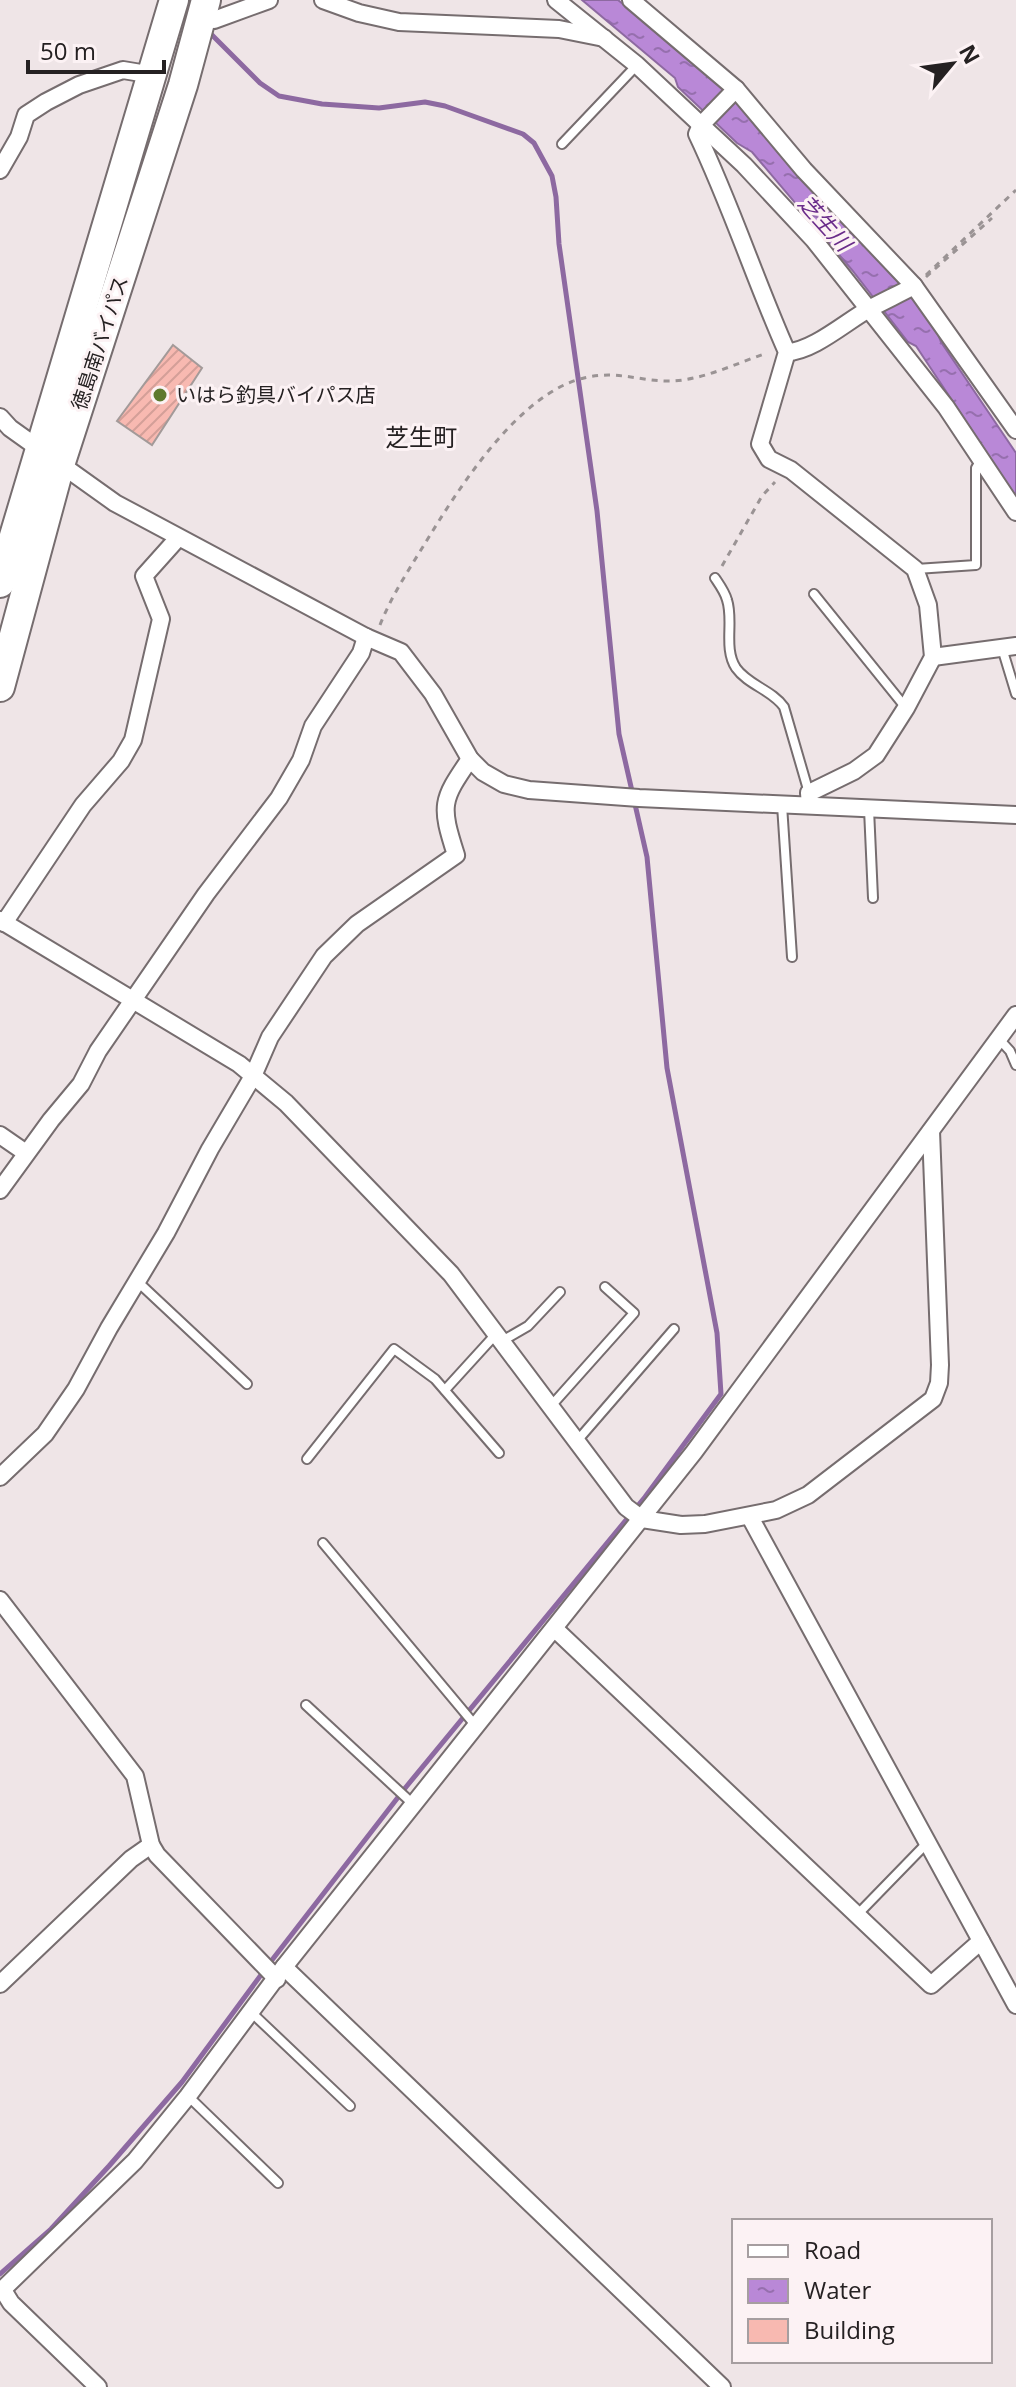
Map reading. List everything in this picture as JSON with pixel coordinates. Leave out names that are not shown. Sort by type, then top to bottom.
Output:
[{"type":"highway","name":"徳島南バイパス","points":[[0,687],[50,458],[174,0]]},
{"type":"highway","name":"徳島南バイパス","points":[[0,583],[50,458],[183,85],[204,8]]},
{"type":"street","points":[[204,8],[214,20],[269,0]]},
{"type":"street","points":[[323,0],[359,13],[399,22],[559,29],[604,38]]},
{"type":"street","points":[[556,0],[704,122],[814,240],[946,407],[1016,512]]},
{"type":"street","points":[[631,0],[758,112],[804,170],[911,288],[1016,430]]},
{"type":"street","points":[[0,170],[19,137],[26,115],[46,102],[79,85],[123,70],[153,75]]},
{"type":"street","points":[[0,417],[50,458],[115,503],[370,639],[401,652],[447,716],[470,759],[483,772],[504,784],[529,790],[782,805],[810,799],[876,755],[906,708],[933,657],[928,605],[915,569],[791,470],[769,459],[760,444],[787,352],[759,290],[749,252],[697,134],[704,122],[733,92]]},
{"type":"street","points":[[787,352],[822,339],[870,308],[911,288]]},
{"type":"street","points":[[178,538],[144,576],[161,619],[133,740],[121,761],[83,805],[2,921],[239,1064],[286,1103],[451,1274],[635,1514],[681,1525],[750,1517],[776,1510],[808,1495],[933,1399],[939,1383],[940,1365],[931,1131]]},
{"type":"street","points":[[0,1190],[81,1084],[98,1051],[132,1001],[235,853],[279,798],[301,760],[313,726],[370,639]]},
{"type":"street","points":[[933,657],[1009,647]]},
{"type":"street","points":[[0,1477],[45,1434],[61,1412],[253,1076],[270,1037],[324,956],[357,924],[456,855],[444,807],[448,791],[470,759]]},
{"type":"street","points":[[810,799],[869,809],[1016,815]]},
{"type":"street","points":[[98,2387],[1,2291],[135,2161],[188,2096],[252,2013],[273,1970],[472,1722],[555,1629],[635,1514],[704,1439],[1016,1015]]},
{"type":"street","points":[[0,1135],[26,1153]]},
{"type":"street","points":[[750,1517],[1016,2005]]},
{"type":"street","points":[[0,1600],[135,1776],[151,1845],[157,1855],[273,1970],[722,2387]]},
{"type":"street","points":[[555,1629],[931,1985],[981,1941]]},
{"type":"street","points":[[0,1984],[131,1859],[151,1845]]},
{"type":"lane","points":[[562,144],[637,65]]},
{"type":"lane","points":[[915,569],[976,565],[976,468],[981,460]]},
{"type":"lane","points":[[715,578],[728,601],[729,644],[736,668],[776,696],[784,707],[810,799]]},
{"type":"lane","points":[[814,594],[906,708]]},
{"type":"lane","points":[[1009,647],[1016,694]]},
{"type":"lane","points":[[782,805],[792,957]]},
{"type":"lane","points":[[869,809],[873,898]]},
{"type":"lane","points":[[999,1038],[1016,1065]]},
{"type":"lane","points":[[138,1282],[247,1384]]},
{"type":"lane","points":[[551,1406],[634,1313],[605,1287]]},
{"type":"lane","points":[[445,1390],[500,1337],[528,1326],[560,1292]]},
{"type":"lane","points":[[577,1441],[674,1329]]},
{"type":"lane","points":[[307,1459],[394,1349],[435,1379],[499,1453]]},
{"type":"lane","points":[[323,1543],[472,1722]]},
{"type":"lane","points":[[306,1705],[409,1801]]},
{"type":"lane","points":[[856,1915],[927,1843]]},
{"type":"lane","points":[[252,2013],[350,2106]]},
{"type":"lane","points":[[188,2096],[278,2183]]},
{"type":"path","points":[[911,288],[1016,190]]},
{"type":"path","points":[[911,288],[992,218]]},
{"type":"path","points":[[370,639],[462,482],[530,409],[556,389],[584,378],[626,374],[670,381],[701,376],[778,350],[787,352]]},
{"type":"path","points":[[715,578],[762,496],[791,470]]},
{"type":"water","name":"芝生川","points":[[582,0],[618,0],[700,67],[747,112],[931,316],[941,342],[1016,453],[1016,497],[916,346],[908,342],[852,270],[752,152],[737,143],[678,87],[675,78]]},
{"type":"building","name":"いはら釣具バイパス店","points":[[173,345],[202,368],[152,445],[117,421]]},
{"type":"waterway","points":[[0,2274],[51,2229],[182,2082],[406,1787],[645,1497],[721,1394],[717,1333],[667,1068],[647,857],[619,734],[597,511],[552,176],[534,143],[523,134],[445,106],[425,102],[379,108],[322,104],[279,96],[260,83],[211,34]]},
{"type":"place","name":"いはら釣具バイパス店","points":[[160,395]]},
{"type":"district","name":"芝生町","points":[[421,438]]}]
